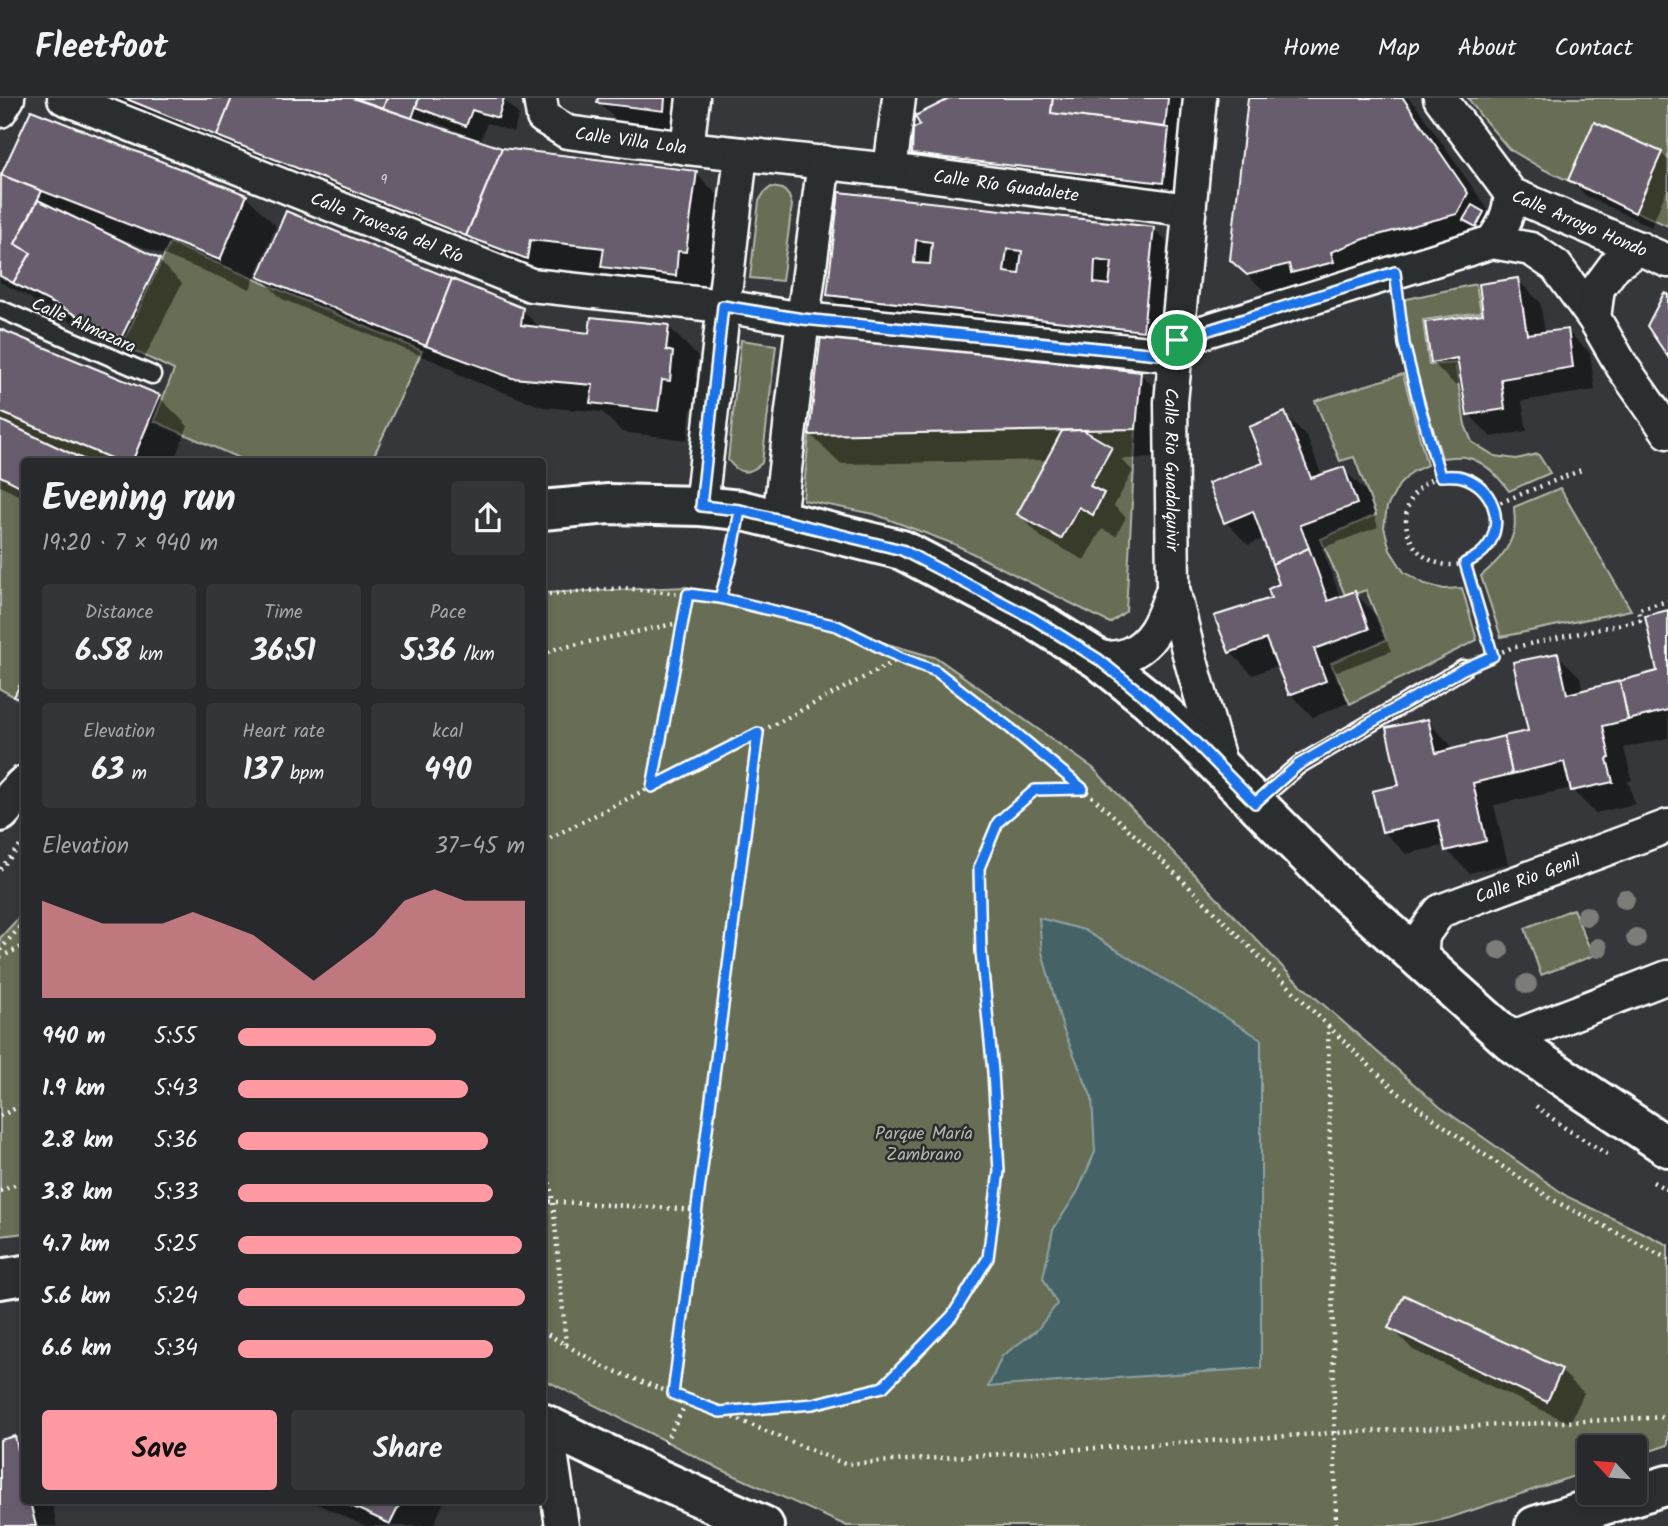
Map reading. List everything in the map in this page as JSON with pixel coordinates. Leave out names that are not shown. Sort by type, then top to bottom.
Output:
[{"type":"street","points":[[0,111],[8,98]]},
{"type":"street","name":"Calle Travesía del Río","points":[[64,98],[531,285],[723,306],[803,319],[1159,354],[1177,340],[1492,242]]},
{"type":"street","name":"Calle Villa Lola","points":[[540,98],[543,117],[567,132],[824,162]]},
{"type":"street","points":[[687,148],[693,98]]},
{"type":"street","points":[[890,170],[899,98]]},
{"type":"street","name":"Calle Rio Guadalquivir","points":[[1173,589],[1171,402],[1200,98]]},
{"type":"street","name":"Calle Arroyo Hondo","points":[[1440,98],[1511,194],[1640,248]]},
{"type":"street","points":[[701,506],[741,154]]},
{"type":"street","points":[[779,519],[824,162]]},
{"type":"street","name":"Calle Río Guadalete","points":[[824,162],[1189,210]]},
{"type":"street","points":[[1511,194],[1504,225],[1492,242],[1531,249],[1556,266],[1594,318],[1622,366],[1668,432]]},
{"type":"street","points":[[1640,248],[1668,261]]},
{"type":"street","name":"Calle Arroyo Hondo","points":[[1594,318],[1598,288],[1615,265],[1640,248]]},
{"type":"street","points":[[546,510],[609,504],[701,506],[740,510],[902,550],[1034,619],[1098,659],[1148,699],[1333,881],[1508,1039],[1668,1147]]},
{"type":"street","points":[[1098,659],[1124,656],[1143,646],[1161,624],[1173,589]]},
{"type":"street","points":[[1173,589],[1222,770]]},
{"type":"street","points":[[0,812],[21,789]]},
{"type":"street","name":"Calle Rio Genil","points":[[1421,962],[1423,935],[1440,911],[1668,826]]},
{"type":"street","points":[[1508,1039],[1668,977]]},
{"type":"street","points":[[0,1279],[21,1276]]},
{"type":"street","points":[[546,1424],[764,1526]]},
{"type":"street","points":[[546,1430],[562,1526]]},
{"type":"street","points":[[1535,1526],[1668,1485]]},
{"type":"lane","name":"Calle Almazara","points":[[0,309],[152,375]]},
{"type":"lane","points":[[1255,803],[1298,765],[1463,669]]},
{"type":"path","points":[[1395,272],[1404,344],[1440,476]]},
{"type":"path","points":[[1494,505],[1584,469]]},
{"type":"path","points":[[1440,476],[1460,476],[1474,482],[1486,491],[1494,505],[1494,533],[1488,546],[1465,563],[1437,563],[1424,557],[1408,534],[1410,504],[1418,490],[1440,476]]},
{"type":"path","points":[[720,598],[731,561],[740,510]]},
{"type":"path","points":[[1465,563],[1493,656]]},
{"type":"path","points":[[546,595],[623,587],[720,598],[837,626],[901,658],[936,671],[1123,822],[1397,1092],[1553,1200],[1668,1259]]},
{"type":"path","points":[[652,787],[688,594]]},
{"type":"path","points":[[1463,669],[1511,648],[1640,620],[1639,609],[1668,601]]},
{"type":"path","points":[[546,653],[683,622]]},
{"type":"path","points":[[546,840],[901,658]]},
{"type":"path","points":[[673,1394],[758,733]]},
{"type":"path","points":[[720,1412],[813,1404],[883,1387],[952,1316],[988,1258],[999,1171],[981,951],[979,868],[998,822],[1035,790],[1083,789]]},
{"type":"path","points":[[0,869],[21,845]]},
{"type":"path","points":[[0,950],[21,926]]},
{"type":"path","points":[[0,957],[21,947]]},
{"type":"path","points":[[1328,1026],[1336,1526]]},
{"type":"path","points":[[0,1116],[21,1106]]},
{"type":"path","points":[[546,1162],[554,1202],[566,1345]]},
{"type":"path","points":[[0,1191],[21,1182]]},
{"type":"path","points":[[546,1201],[697,1210]]},
{"type":"path","points":[[546,1333],[604,1367],[845,1464],[1334,1433],[1668,1417]]},
{"type":"path","points":[[648,1474],[688,1400]]},
{"type":"green space","points":[[1468,98],[1668,98],[1668,226],[1543,169],[1509,149]]},
{"type":"green space","points":[[771,187],[783,189],[792,205],[782,281],[750,278],[759,201]]},
{"type":"green space","points":[[170,243],[422,351],[373,458],[239,458],[154,421],[174,370],[122,345]]},
{"type":"green space","points":[[1476,284],[1481,312],[1423,320],[1429,365],[1455,363],[1465,425],[1472,442],[1495,456],[1516,459],[1538,454],[1550,473],[1509,491],[1496,475],[1479,462],[1462,457],[1442,458],[1407,343],[1402,300]]},
{"type":"green space","points":[[741,340],[776,345],[762,463],[753,470],[744,472],[728,460]]},
{"type":"green space","points":[[1403,374],[1427,465],[1412,472],[1399,485],[1387,507],[1384,527],[1390,550],[1404,572],[1425,584],[1444,589],[1462,588],[1477,640],[1350,704],[1331,663],[1386,640],[1366,590],[1346,597],[1321,539],[1376,515],[1354,457],[1340,461],[1315,401]]},
{"type":"green space","points":[[0,412],[113,458],[21,458],[21,700],[0,689]]},
{"type":"green space","points":[[1136,429],[1126,611],[1110,623],[954,544],[874,514],[803,500],[809,435],[1062,431],[1017,514],[1061,539],[1079,507],[1093,514],[1104,494],[1090,486],[1112,447],[1083,430]]},
{"type":"green space","points":[[1560,488],[1631,610],[1501,637],[1481,576],[1497,561],[1509,544],[1515,527],[1514,507]]},
{"type":"green space","name":"Parque María Zambrano","points":[[687,587],[937,658],[1093,768],[1292,977],[1440,1107],[1568,1197],[1668,1245],[1668,1445],[1647,1452],[1647,1435],[1577,1435],[1577,1475],[1449,1518],[1415,1526],[847,1526],[720,1469],[546,1381],[546,593]]},
{"type":"green space","points":[[1573,909],[1593,956],[1541,975],[1525,928]]},
{"type":"green space","points":[[21,915],[21,1233],[0,1236],[0,938]]},
{"type":"water","points":[[1039,918],[1084,930],[1261,1039],[1261,1368],[988,1387],[1002,1356],[1037,1330],[1057,1304],[1043,1278],[1053,1230],[1078,1191],[1095,1152],[1092,1098],[1063,1029],[1042,952]]},
{"type":"building","points":[[124,98],[232,98],[217,136]]},
{"type":"building","points":[[232,98],[352,98],[502,148],[466,236],[217,136]]},
{"type":"building","points":[[354,98],[387,98],[383,108]]},
{"type":"building","points":[[387,98],[419,98],[412,118],[383,108]]},
{"type":"building","points":[[419,98],[504,98],[498,118],[472,110],[466,126],[416,107]]},
{"type":"building","points":[[598,98],[665,98],[664,111],[597,103]]},
{"type":"building","points":[[951,98],[1053,98],[1051,113],[1169,128],[1163,183],[912,154],[913,129],[920,125],[915,116]]},
{"type":"building","points":[[1053,98],[1168,98],[1165,127],[1051,113]]},
{"type":"building","points":[[1248,98],[1403,98],[1468,193],[1457,214],[1367,238],[1331,252],[1334,262],[1291,273],[1289,264],[1247,275],[1230,260]]},
{"type":"building","points":[[31,110],[247,195],[220,260],[1,175]]},
{"type":"building","points":[[1594,122],[1662,152],[1635,213],[1568,180]]},
{"type":"building","points":[[502,148],[697,171],[686,252],[678,251],[676,276],[601,267],[604,248],[530,240],[527,259],[466,236]]},
{"type":"building","points":[[1,175],[42,191],[15,244],[31,253],[13,283],[0,276]]},
{"type":"building","points":[[839,192],[1154,227],[1143,331],[827,295]],"holes":[[[916,240],[932,242],[930,264],[914,263]],[[1007,249],[1022,251],[1019,274],[1004,272]],[[1095,260],[1112,262],[1109,285],[1094,283]]]},
{"type":"building","points":[[38,200],[160,259],[121,338],[13,283],[31,253],[15,244]]},
{"type":"building","points":[[1472,205],[1484,212],[1476,227],[1463,220]]},
{"type":"building","points":[[286,211],[452,279],[426,346],[258,277]]},
{"type":"building","points":[[1518,278],[1527,334],[1568,329],[1573,367],[1501,379],[1505,409],[1467,415],[1457,358],[1431,363],[1425,322],[1483,314],[1479,284]]},
{"type":"building","points":[[452,279],[523,308],[521,325],[589,333],[591,317],[669,325],[666,350],[673,352],[670,381],[662,380],[658,411],[590,403],[593,385],[512,378],[426,346]]},
{"type":"building","points":[[1664,293],[1668,294],[1668,357],[1647,326]]},
{"type":"building","points":[[0,329],[160,395],[134,458],[110,458],[0,412]]},
{"type":"building","points":[[821,335],[1141,372],[1136,429],[809,435]]},
{"type":"building","points":[[1285,412],[1311,478],[1344,467],[1357,504],[1300,525],[1309,548],[1272,564],[1253,511],[1224,523],[1208,483],[1263,463],[1249,427]]},
{"type":"building","points":[[0,420],[81,458],[21,458],[21,486],[0,476]]},
{"type":"building","points":[[1083,430],[1112,447],[1090,486],[1104,493],[1093,515],[1079,507],[1061,539],[1017,514],[1062,431]]},
{"type":"building","points":[[1309,548],[1328,601],[1355,591],[1369,629],[1314,649],[1326,681],[1289,695],[1266,639],[1229,653],[1214,616],[1271,598],[1268,589],[1279,584],[1272,564]]},
{"type":"building","points":[[1668,610],[1668,710],[1628,720],[1620,681],[1657,671],[1645,616]]},
{"type":"building","points":[[1558,653],[1567,694],[1620,681],[1628,720],[1603,726],[1613,782],[1571,791],[1564,762],[1512,774],[1504,736],[1528,731],[1513,662]]},
{"type":"building","points":[[21,682],[21,700],[14,697]]},
{"type":"building","points":[[1428,719],[1436,753],[1504,736],[1512,774],[1473,783],[1486,841],[1445,851],[1438,820],[1382,832],[1372,791],[1399,785],[1386,728]]},
{"type":"building","points":[[1404,1295],[1562,1369],[1547,1402],[1388,1328]]},
{"type":"building","points":[[15,1436],[21,1464],[21,1504],[30,1504],[36,1526],[0,1526],[0,1440]]},
{"type":"building","points":[[347,1504],[400,1504],[390,1524]]},
{"type":"route","points":[[1177,340],[1159,354],[803,319],[723,306],[701,506],[740,510],[731,561],[720,598],[837,626],[901,658],[936,671],[1083,789],[1035,790],[998,822],[979,868],[981,951],[999,1171],[988,1258],[952,1316],[883,1387],[813,1404],[720,1412],[673,1394],[758,733],[652,787],[688,594],[720,598],[727,577],[731,561],[734,541],[740,510],[902,550],[1034,619],[1098,659],[1148,699],[1255,803],[1298,765],[1463,669],[1493,656],[1465,563],[1488,546],[1494,533],[1494,505],[1486,491],[1474,482],[1460,476],[1440,476],[1404,344],[1395,272],[1177,340]]}]
